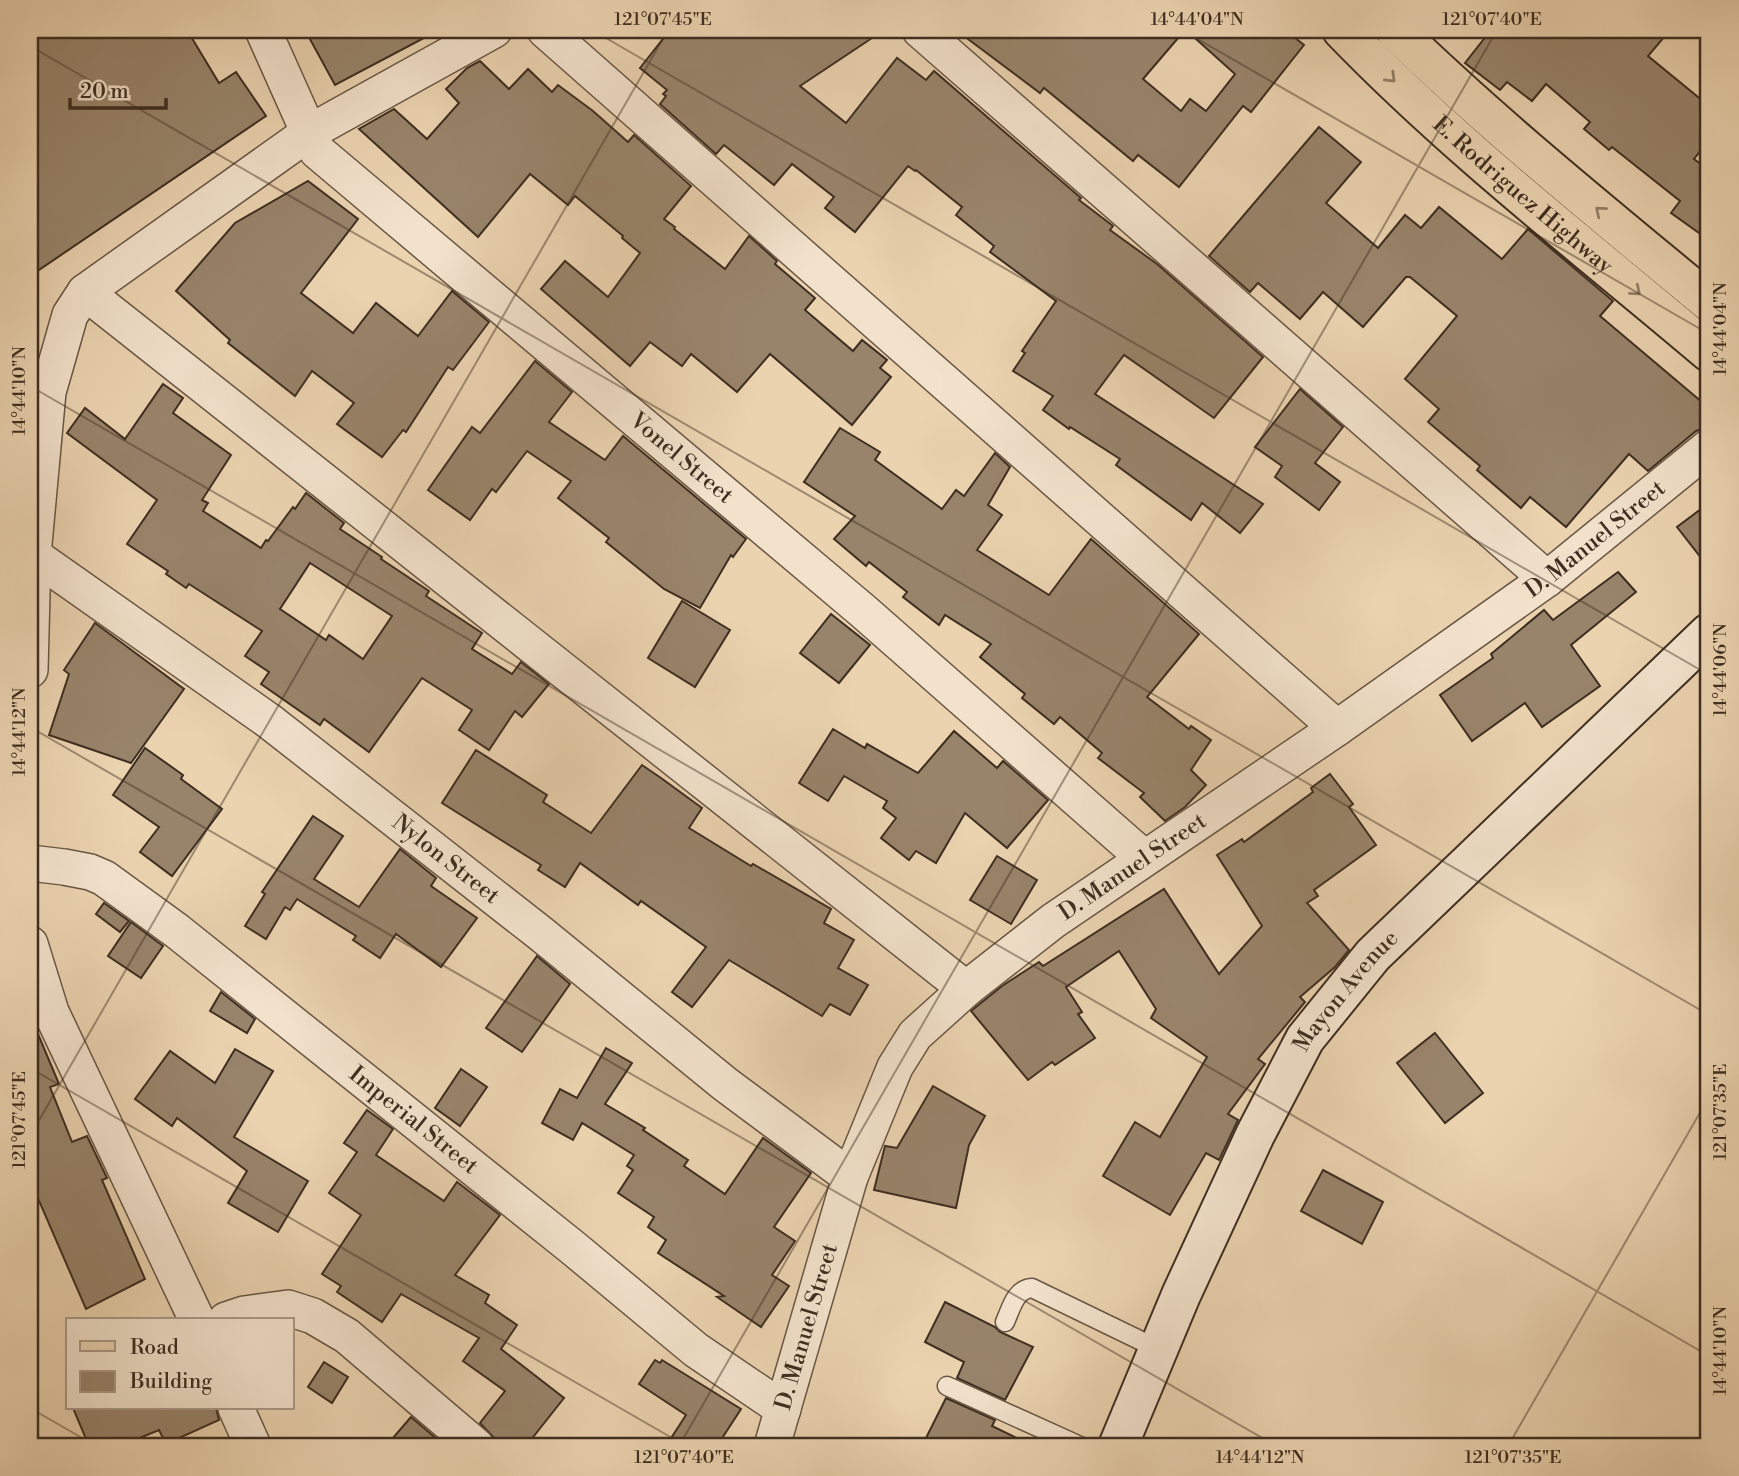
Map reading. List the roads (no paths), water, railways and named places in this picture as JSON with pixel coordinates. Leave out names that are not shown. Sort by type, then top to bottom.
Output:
[{"type":"main road","name":"E. Rodriguez Highway","points":[[1342,30],[1419,105],[1499,177],[1709,352]]},
{"type":"main road","name":"E. Rodriguez Highway","points":[[1395,30],[1517,142],[1709,302]]},
{"type":"main road","name":"Mayon Avenue","points":[[1118,1446],[1158,1349],[1255,1135],[1305,1039],[1373,955],[1709,633]]},
{"type":"street","name":"Vonel Street","points":[[263,30],[317,151],[863,611],[1143,857]]},
{"type":"street","points":[[30,670],[33,555],[48,392],[70,315],[85,292],[310,132],[494,30]]},
{"type":"street","points":[[545,30],[1337,728]]},
{"type":"street","points":[[920,30],[1547,579]]},
{"type":"street","points":[[85,292],[966,989]]},
{"type":"street","name":"D. Manuel Street","points":[[772,1446],[850,1177],[895,1068],[915,1035],[966,989],[1053,921],[1143,857],[1337,728],[1547,579],[1709,447]]},
{"type":"street","name":"Nylon Street","points":[[33,555],[269,721],[540,933],[725,1084],[850,1177]]},
{"type":"street","name":"Imperial Street","points":[[30,863],[90,872],[104,878],[177,931],[572,1247],[696,1350],[782,1409]]},
{"type":"street","points":[[30,944],[41,1017],[197,1318]]},
{"type":"street","points":[[232,1318],[288,1308],[313,1316],[347,1336],[476,1446]]},
{"type":"street","points":[[237,1410],[253,1446]]},
{"type":"lane","points":[[1005,1322],[1018,1294],[1032,1288],[1158,1349]]},
{"type":"lane","points":[[947,1386],[1080,1446]]}]
